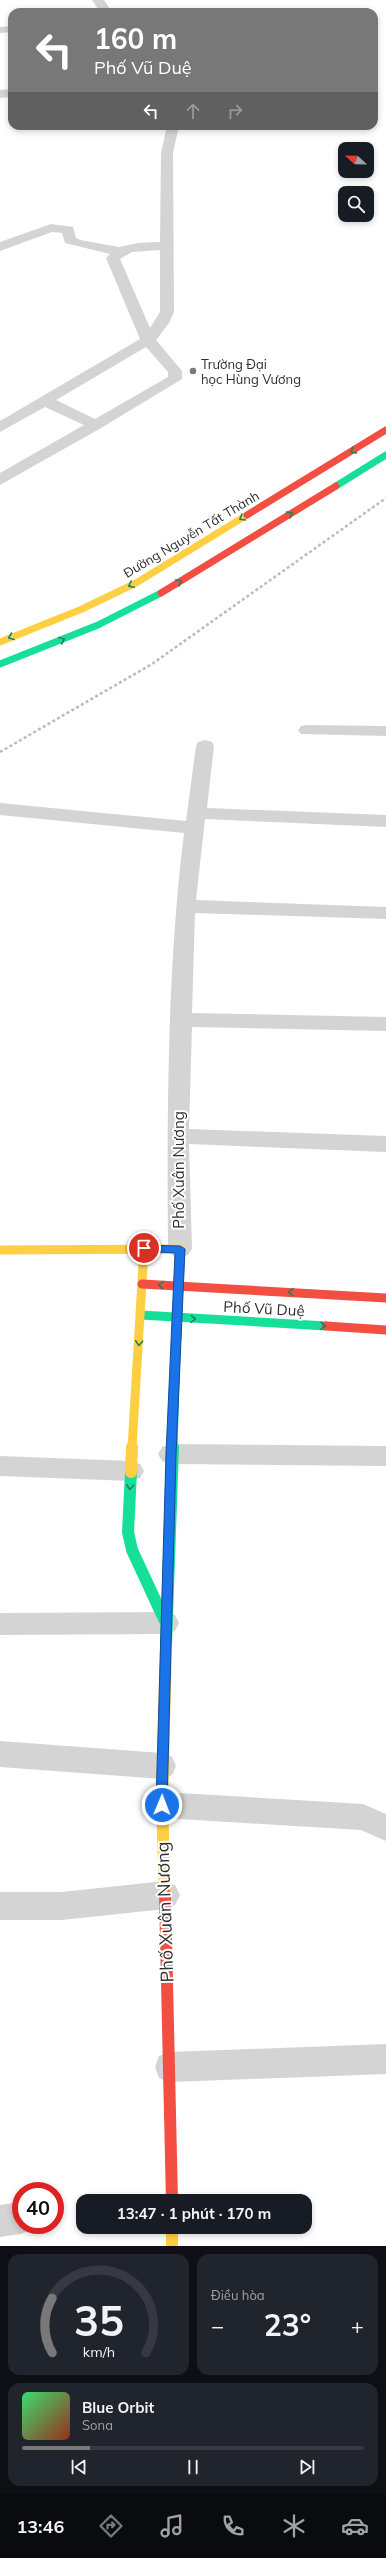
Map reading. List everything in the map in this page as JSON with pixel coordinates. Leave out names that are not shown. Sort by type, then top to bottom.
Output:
[{"type":"street","points":[[0,428],[148,340],[167,312],[167,153],[172,130]]},
{"type":"street","points":[[0,247],[51,228],[68,230],[70,240],[76,243],[118,251],[167,246]]},
{"type":"street","points":[[0,480],[175,379],[175,371],[148,340],[113,258],[118,251]]},
{"type":"street","points":[[45,401],[96,425]]},
{"type":"street","name":"Đường Nguyễn Tất Thành","points":[[0,664],[90,617],[136,583],[386,430]]},
{"type":"street","name":"Đường Nguyễn Tất Thành","points":[[0,642],[90,617],[161,593],[386,455]]},
{"type":"street","points":[[307,730],[386,731]]},
{"type":"street","name":"Phố Xuân Nương","points":[[172,2194],[162,1766],[171,1454],[180,1249],[178,1136],[185,906],[194,820],[205,746]]},
{"type":"street","points":[[0,809],[194,820],[386,821]]},
{"type":"street","points":[[185,906],[386,914]]},
{"type":"street","points":[[181,1020],[386,1024]]},
{"type":"street","points":[[178,1136],[386,1144]]},
{"type":"street","name":"Phố Xuân Nương","points":[[144,1248],[128,1532],[130,1542],[166,1623]]},
{"type":"street","points":[[0,1250],[180,1249]]},
{"type":"street","name":"Phố Vũ Duệ","points":[[142,1284],[386,1298]]},
{"type":"street","name":"Phố Vũ Duệ","points":[[141,1315],[386,1330]]},
{"type":"street","points":[[171,1454],[386,1456]]},
{"type":"street","points":[[0,1466],[131,1471]]},
{"type":"street","points":[[0,1624],[166,1623]]},
{"type":"street","points":[[0,1754],[162,1766]]},
{"type":"street","points":[[162,1805],[363,1817],[386,1828]]},
{"type":"street","points":[[0,1906],[30,1908],[88,1905],[165,1895]]},
{"type":"street","points":[[170,2067],[386,2059]]},
{"type":"street","points":[[0,2222],[12,2220]]},
{"type":"street","points":[[172,2234],[172,2246]]},
{"type":"railway","points":[[0,752],[152,664],[386,498]]},
{"type":"traffic: fast","points":[[336,486],[386,455]]},
{"type":"traffic: fast","points":[[0,664],[98,625],[161,593]]},
{"type":"traffic: fast","points":[[141,1315],[326,1326]]},
{"type":"traffic: fast","points":[[166,1645],[177,1317]]},
{"type":"traffic: fast","points":[[131,1472],[128,1532],[132,1550],[164,1619]]},
{"type":"traffic: slow","points":[[0,642],[82,609],[136,583],[247,515]]},
{"type":"traffic: slow","points":[[131,1472],[144,1248]]},
{"type":"traffic: slow","points":[[0,1250],[180,1249],[177,1317]]},
{"type":"traffic: slow","points":[[165,1894],[162,1805],[166,1645]]},
{"type":"traffic: slow","points":[[172,2234],[172,2246]]},
{"type":"traffic: jam","points":[[247,515],[386,430]]},
{"type":"traffic: jam","points":[[161,593],[336,486]]},
{"type":"traffic: jam","points":[[142,1284],[386,1298]]},
{"type":"traffic: jam","points":[[326,1326],[386,1330]]},
{"type":"traffic: jam","points":[[165,1894],[172,2194]]},
{"type":"place","name":"Trường Đại học Hùng Vương","points":[[193,371]]},
{"type":"route","points":[[144,1248],[180,1249],[171,1454],[162,1805]]}]
